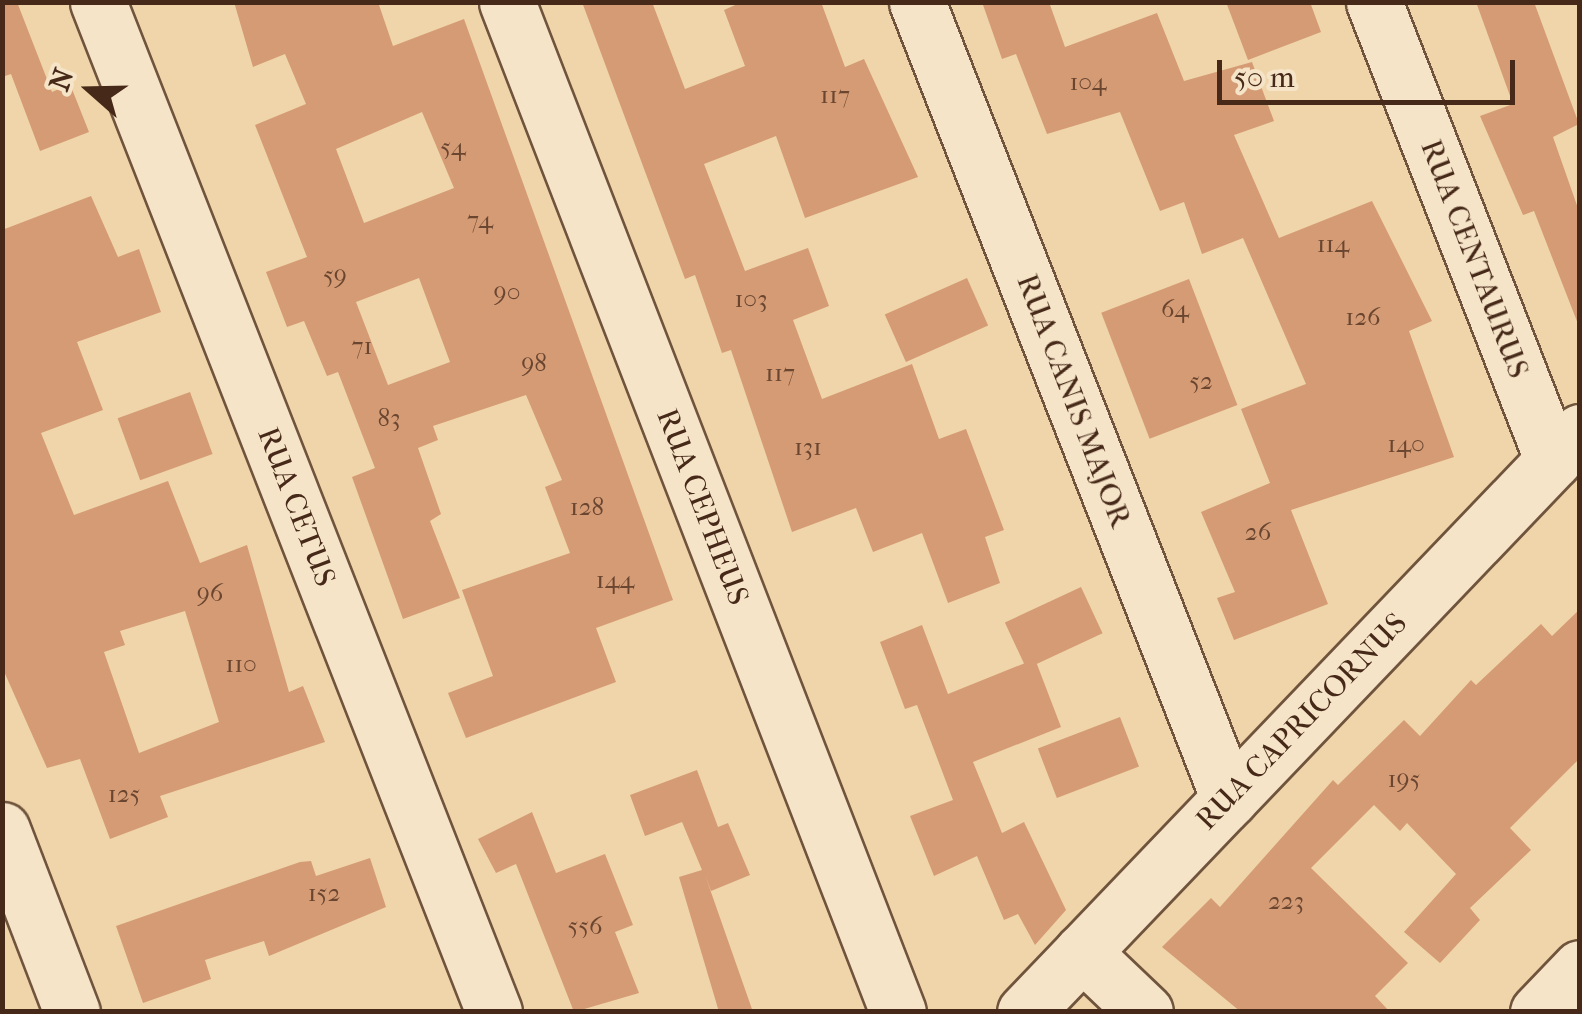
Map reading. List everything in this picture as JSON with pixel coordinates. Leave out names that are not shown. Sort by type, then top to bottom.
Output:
[{"type":"street","name":"RUA CETUS","points":[[98,2],[494,1012]]},
{"type":"street","name":"RUA CEPHEUS","points":[[506,2],[898,1012]]},
{"type":"street","name":"RUA CANIS MAJOR","points":[[918,2],[1229,799]]},
{"type":"street","name":"RUA CENTAURUS","points":[[1374,2],[1566,446]]},
{"type":"street","name":"RUA CAPRICORNUS","points":[[1025,1012],[1566,446]]},
{"type":"street","points":[[2,830],[72,1012]]},
{"type":"street","points":[[1082,952],[1145,1012]]},
{"type":"street","points":[[1538,1012],[1580,968]]},
{"type":"building","points":[[2,2],[17,2],[52,92],[70,84],[89,132],[40,151],[11,74],[2,77]]},
{"type":"building","points":[[234,2],[378,2],[393,46],[464,19],[673,600],[596,628],[616,682],[466,738],[448,693],[493,676],[462,590],[570,553],[545,487],[562,480],[526,395],[433,426],[438,440],[418,448],[441,514],[430,521],[460,598],[403,619],[352,477],[375,468],[338,372],[327,376],[304,321],[287,327],[266,272],[307,257],[255,125],[306,104],[285,54],[253,67]],"holes":[[[422,112],[454,188],[364,223],[336,149]],[[419,278],[450,362],[388,385],[356,302]]]},
{"type":"building","points":[[582,2],[652,2],[685,89],[745,66],[724,10],[742,2],[821,2],[845,67],[864,59],[918,177],[805,218],[776,136],[704,164],[745,271],[808,248],[829,306],[793,320],[822,399],[912,364],[939,439],[966,429],[1004,530],[985,537],[1000,583],[948,603],[922,533],[873,552],[856,508],[792,532],[731,350],[722,353],[695,275],[685,279]]},
{"type":"building","points":[[982,2],[1049,2],[1065,47],[1157,13],[1184,81],[1252,62],[1274,121],[1234,135],[1279,238],[1372,201],[1432,321],[1409,331],[1454,457],[1291,510],[1328,604],[1234,640],[1217,598],[1235,592],[1201,512],[1270,483],[1241,409],[1306,384],[1243,238],[1202,254],[1184,202],[1160,211],[1120,112],[1047,134],[1016,54],[1002,59]]},
{"type":"building","points":[[1226,2],[1310,2],[1321,32],[1248,60]]},
{"type":"building","points":[[1476,2],[1534,2],[1579,124],[1553,137],[1580,214],[1580,329],[1534,211],[1523,215],[1480,116],[1513,104]]},
{"type":"building","points":[[91,196],[118,257],[139,249],[161,312],[77,342],[103,410],[41,433],[74,515],[168,481],[200,563],[247,545],[289,692],[303,686],[325,742],[160,796],[168,817],[110,839],[80,759],[47,768],[2,667],[2,230]],"holes":[[[185,611],[219,722],[139,753],[104,652],[125,645],[120,631]]]},
{"type":"building","points":[[967,278],[988,326],[906,362],[885,315]]},
{"type":"building","points":[[1189,279],[1237,405],[1150,439],[1101,313]]},
{"type":"building","points":[[190,392],[213,454],[140,480],[118,418]]},
{"type":"building","points":[[1081,587],[1103,633],[1026,669],[1005,622]]},
{"type":"building","points":[[1580,609],[1580,758],[1510,828],[1531,850],[1470,908],[1480,920],[1440,963],[1404,932],[1456,874],[1407,823],[1400,831],[1374,805],[1311,868],[1408,963],[1375,996],[1390,1012],[1241,1012],[1162,947],[1211,898],[1220,907],[1333,780],[1338,785],[1404,720],[1420,736],[1471,680],[1476,685],[1541,624],[1552,636]]},
{"type":"building","points":[[922,625],[948,694],[1035,659],[1061,727],[973,762],[1002,833],[1024,822],[1066,910],[1035,945],[1018,914],[1004,920],[977,856],[934,876],[910,816],[953,800],[917,705],[905,709],[880,642]]},
{"type":"building","points":[[1120,717],[1139,766],[1057,798],[1038,749]]},
{"type":"building","points":[[697,770],[718,827],[728,823],[750,875],[711,891],[705,875],[753,1012],[719,1012],[679,877],[702,870],[682,822],[645,836],[630,795]]},
{"type":"building","points":[[532,812],[556,873],[605,854],[633,925],[615,932],[639,993],[574,1012],[516,864],[496,873],[478,839]]},
{"type":"building","points":[[370,858],[386,907],[269,956],[264,941],[205,960],[211,979],[143,1003],[116,926],[300,862],[311,861],[316,876]]}]
